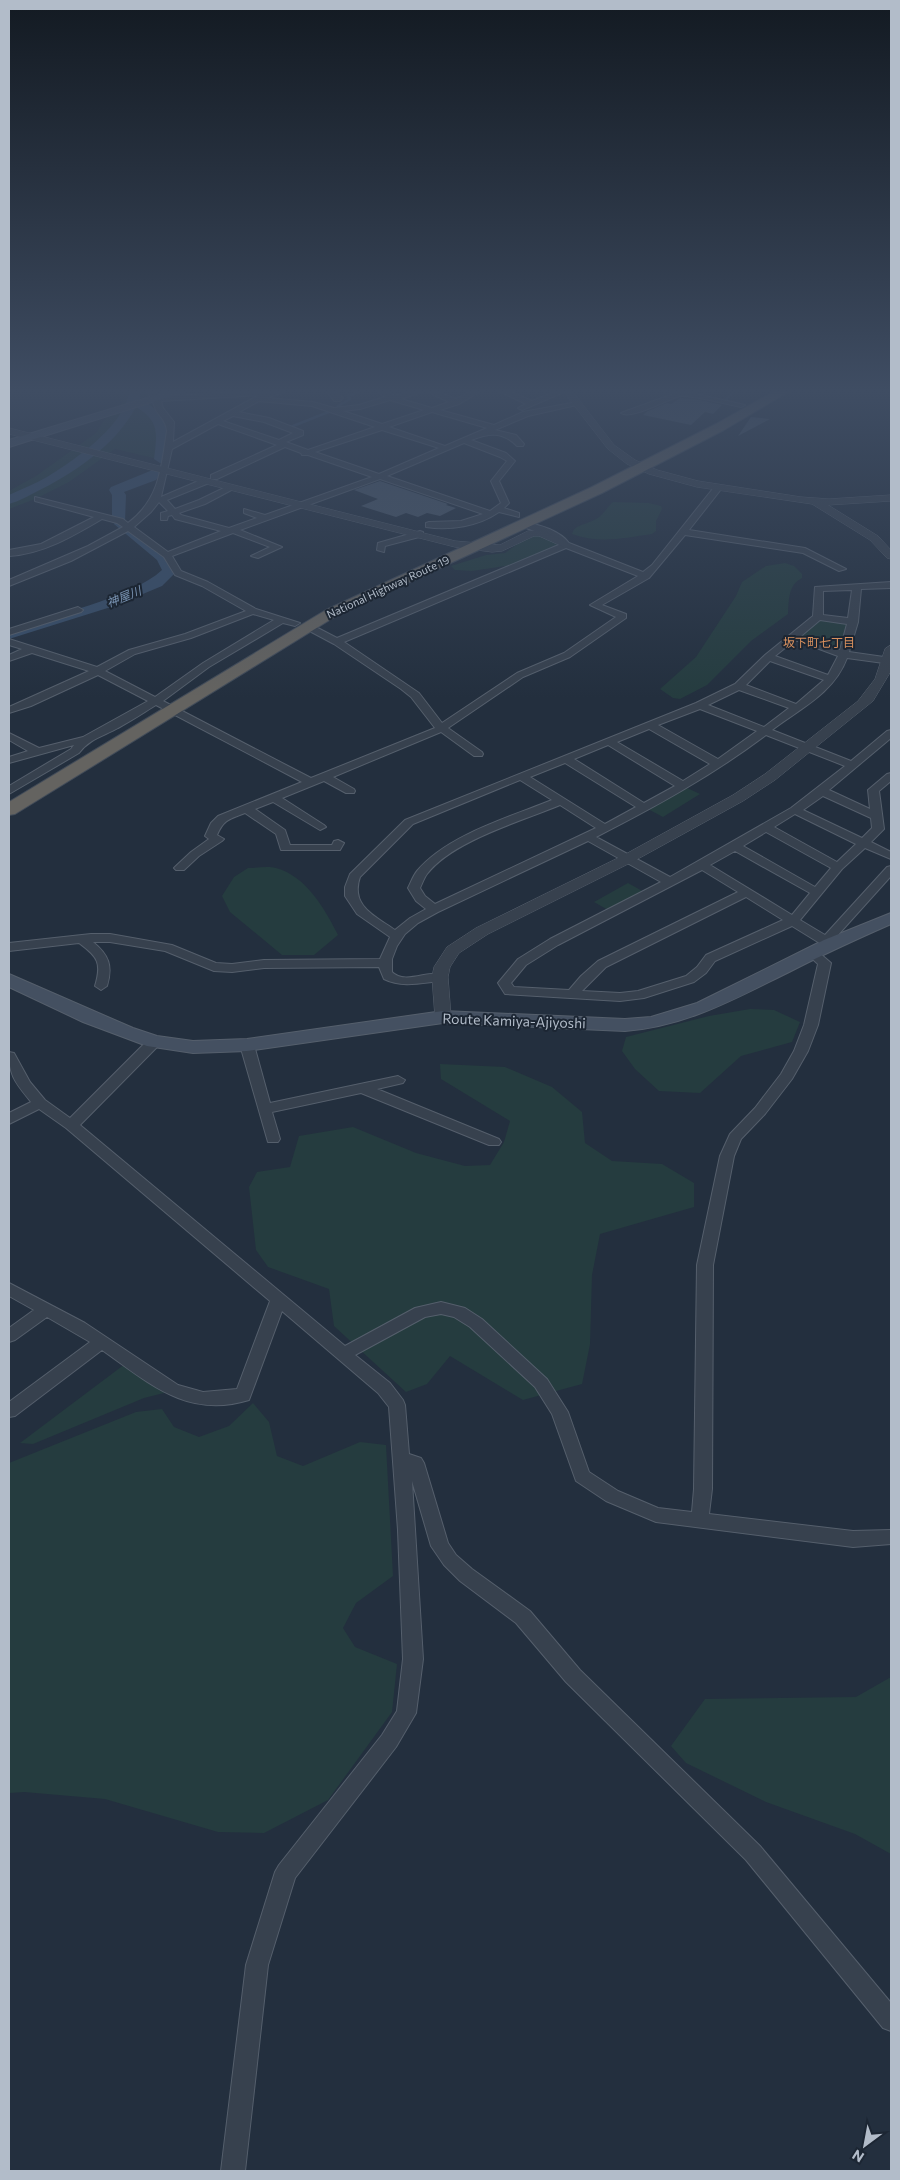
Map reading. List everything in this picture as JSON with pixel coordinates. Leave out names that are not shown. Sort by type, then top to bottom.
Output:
[{"type":"highway","name":"National Highway Route 19","points":[[466,543],[516,515],[566,494]]},
{"type":"highway","name":"National Highway Route 19","points":[[9,799],[92,742],[211,678],[294,623],[355,589],[588,494]]},
{"type":"highway","name":"National Highway Route 19","points":[[9,810],[163,705]]},
{"type":"main road","name":"Route Kamiya-Ajiyoshi","points":[[9,980],[90,1018],[154,1042],[193,1047],[247,1045],[443,1017],[625,1025],[653,1022],[704,1007],[830,944],[891,918]]},
{"type":"street","points":[[158,499],[159,494]]},
{"type":"street","points":[[9,583],[127,529],[140,520],[158,499],[172,494]]},
{"type":"street","points":[[164,518],[164,515],[172,511],[202,502],[219,494]]},
{"type":"street","points":[[266,494],[306,502],[420,534],[466,543]]},
{"type":"street","points":[[271,494],[492,549],[502,548],[532,533],[541,533],[604,561],[646,576]]},
{"type":"street","points":[[167,555],[330,494]]},
{"type":"street","points":[[432,494],[490,514]]},
{"type":"street","points":[[429,525],[457,524],[479,520],[506,503],[502,494]]},
{"type":"street","points":[[180,868],[194,854],[218,839],[211,836],[217,823],[222,818],[417,741],[520,675],[567,655],[623,616],[595,605],[646,576],[713,494]]},
{"type":"street","points":[[758,494],[816,502],[891,498]]},
{"type":"street","points":[[38,499],[99,517],[120,521],[127,529],[167,555],[178,573],[205,584],[253,611],[294,623],[337,642],[405,687],[415,695],[440,728],[478,754]]},
{"type":"street","points":[[158,499],[178,517],[232,531],[278,547],[255,556]]},
{"type":"street","points":[[816,502],[874,538],[891,556]]},
{"type":"street","points":[[499,509],[516,515]]},
{"type":"street","points":[[248,511],[266,518]]},
{"type":"street","points":[[9,553],[27,552],[78,529],[99,517]]},
{"type":"street","points":[[529,526],[564,540],[566,545]]},
{"type":"street","points":[[683,532],[805,551],[842,569]]},
{"type":"street","points":[[381,550],[381,545],[420,534]]},
{"type":"street","points":[[337,642],[566,545]]},
{"type":"street","points":[[818,617],[818,588],[891,585]]},
{"type":"street","points":[[440,977],[395,980],[385,973],[384,963],[396,936],[416,919],[434,909],[588,837],[682,785],[718,764],[822,688],[836,671],[843,654],[853,622],[857,587]]},
{"type":"street","points":[[9,632],[78,610]]},
{"type":"street","points":[[9,710],[27,704],[98,671],[132,652],[188,636],[253,611]]},
{"type":"street","points":[[396,936],[355,906],[349,895],[349,885],[354,876],[408,822],[700,705],[739,686],[768,657],[818,617],[853,622]]},
{"type":"street","points":[[443,1017],[440,977],[442,967],[448,958],[469,938],[629,858],[738,798],[766,780],[863,704],[884,677],[891,657],[843,654],[793,636]]},
{"type":"street","points":[[9,642],[98,671],[310,782]]},
{"type":"street","points":[[9,658],[32,649]]},
{"type":"street","points":[[768,657],[830,680]]},
{"type":"street","points":[[739,686],[796,707]]},
{"type":"street","points":[[700,705],[852,765]]},
{"type":"street","points":[[650,725],[718,764]]},
{"type":"street","points":[[891,733],[822,791],[795,810],[702,865],[530,957],[522,962],[504,983],[510,991],[620,997],[640,995],[690,979],[702,970],[710,958],[794,920],[838,867],[878,829],[872,790],[891,776]]},
{"type":"street","points":[[9,736],[38,752]]},
{"type":"street","points":[[608,741],[682,785]]},
{"type":"street","points":[[9,760],[38,752],[92,742]]},
{"type":"street","points":[[9,791],[75,751],[80,744],[92,742]]},
{"type":"street","points":[[565,758],[643,807]]},
{"type":"street","points":[[9,760],[34,776]]},
{"type":"street","points":[[522,776],[604,828]]},
{"type":"street","points":[[324,777],[350,790]]},
{"type":"street","points":[[822,791],[876,816]]},
{"type":"street","points":[[273,797],[320,827]]},
{"type":"street","points":[[434,909],[420,898],[414,888],[416,880],[435,858],[455,845],[562,801]]},
{"type":"street","points":[[246,808],[281,832],[285,848],[336,848],[338,843]]},
{"type":"street","points":[[795,810],[891,856]]},
{"type":"street","points":[[766,827],[838,867]]},
{"type":"street","points":[[588,837],[670,882]]},
{"type":"street","points":[[735,846],[816,892]]},
{"type":"street","points":[[702,865],[794,920],[830,944],[831,935],[889,876]]},
{"type":"street","points":[[573,994],[585,979],[602,964],[748,892]]},
{"type":"street","points":[[9,947],[110,938],[168,948],[214,967],[232,968],[264,964],[384,963]]},
{"type":"street","points":[[82,939],[96,950],[104,960],[106,972],[101,986]]},
{"type":"street","points":[[700,1520],[703,1489],[705,1265],[713,1217],[727,1156],[735,1137],[760,1111],[787,1076],[811,1026],[825,963],[813,954]]},
{"type":"street","points":[[70,1125],[154,1042]]},
{"type":"street","points":[[247,1045],[273,1139]]},
{"type":"street","points":[[9,1056],[24,1084],[40,1103],[70,1125],[279,1299],[384,1388],[398,1405],[413,1659],[406,1713],[389,1741],[286,1872],[258,1965],[233,2171]]},
{"type":"street","points":[[265,1109],[398,1080]]},
{"type":"street","points":[[362,1088],[494,1142]]},
{"type":"street","points":[[9,1119],[40,1103]]},
{"type":"street","points":[[9,1289],[102,1342],[150,1376],[176,1391],[196,1398],[218,1399],[243,1395],[279,1299]]},
{"type":"street","points":[[343,1354],[421,1312],[441,1308],[460,1312],[476,1323],[542,1383],[560,1412],[582,1476],[612,1496],[656,1515],[853,1539],[891,1538]]},
{"type":"street","points":[[9,1336],[46,1309]]},
{"type":"street","points":[[9,1411],[102,1342]]},
{"type":"street","points":[[402,1458],[416,1463],[440,1546],[450,1560],[466,1575],[523,1617],[573,1676],[753,1853],[891,2020]]},
{"type":"green space","points":[[9,494],[46,494],[35,499],[9,509]]},
{"type":"green space","points":[[613,502],[649,503],[661,506],[662,509],[656,521],[656,531],[652,534],[612,539],[592,539],[572,534],[577,527],[599,517]]},
{"type":"green space","points":[[534,536],[543,536],[558,543],[558,547],[519,564],[472,571],[455,570],[451,566],[486,555],[505,553],[519,543]]},
{"type":"green space","points":[[785,563],[794,566],[802,574],[802,578],[797,581],[792,589],[789,598],[788,614],[751,641],[707,685],[680,699],[673,698],[660,689],[696,657],[736,596],[742,582],[766,566]]},
{"type":"green space","points":[[822,620],[850,624],[841,650],[800,637],[799,635]]},
{"type":"green space","points":[[685,787],[700,794],[663,817],[646,808]]},
{"type":"green space","points":[[248,868],[276,868],[297,878],[321,904],[338,935],[314,955],[282,955],[230,912],[222,896],[234,877]]},
{"type":"green space","points":[[628,883],[644,892],[608,910],[594,902]]},
{"type":"green space","points":[[750,1009],[774,1010],[800,1022],[792,1042],[741,1056],[700,1093],[659,1091],[635,1069],[622,1051],[626,1037],[709,1016]]},
{"type":"green space","points":[[440,1064],[505,1067],[552,1087],[582,1112],[585,1143],[612,1161],[662,1164],[694,1183],[694,1207],[600,1234],[592,1275],[590,1344],[582,1384],[523,1400],[450,1356],[427,1384],[406,1392],[334,1326],[329,1289],[268,1267],[256,1250],[249,1187],[257,1172],[290,1167],[299,1136],[353,1127],[416,1153],[465,1166],[490,1165],[504,1142],[510,1121],[441,1079]]},
{"type":"green space","points":[[125,1364],[168,1392],[144,1398],[33,1444],[20,1443]]},
{"type":"green space","points":[[253,1403],[269,1422],[277,1456],[303,1466],[360,1442],[386,1445],[393,1576],[356,1603],[343,1628],[355,1647],[397,1664],[392,1712],[328,1800],[264,1833],[218,1832],[105,1799],[24,1792],[9,1793],[9,1463],[136,1412],[162,1409],[174,1427],[199,1437],[229,1426]]},
{"type":"green space","points":[[891,1677],[891,1854],[855,1834],[766,1802],[686,1763],[671,1746],[705,1699],[856,1697]]},
{"type":"building","points":[[364,494],[418,494],[456,508],[440,516],[427,513],[418,517],[406,513],[396,517],[361,506],[378,499]]},
{"type":"waterway","points":[[9,500],[22,494]]},
{"type":"waterway","name":"神屋川","points":[[118,494],[119,519]]},
{"type":"waterway","name":"神屋川","points":[[9,634],[109,603],[157,583],[170,571],[163,558],[121,524]]},
{"type":"district","name":"坂下町七丁目","points":[[819,643]]}]
